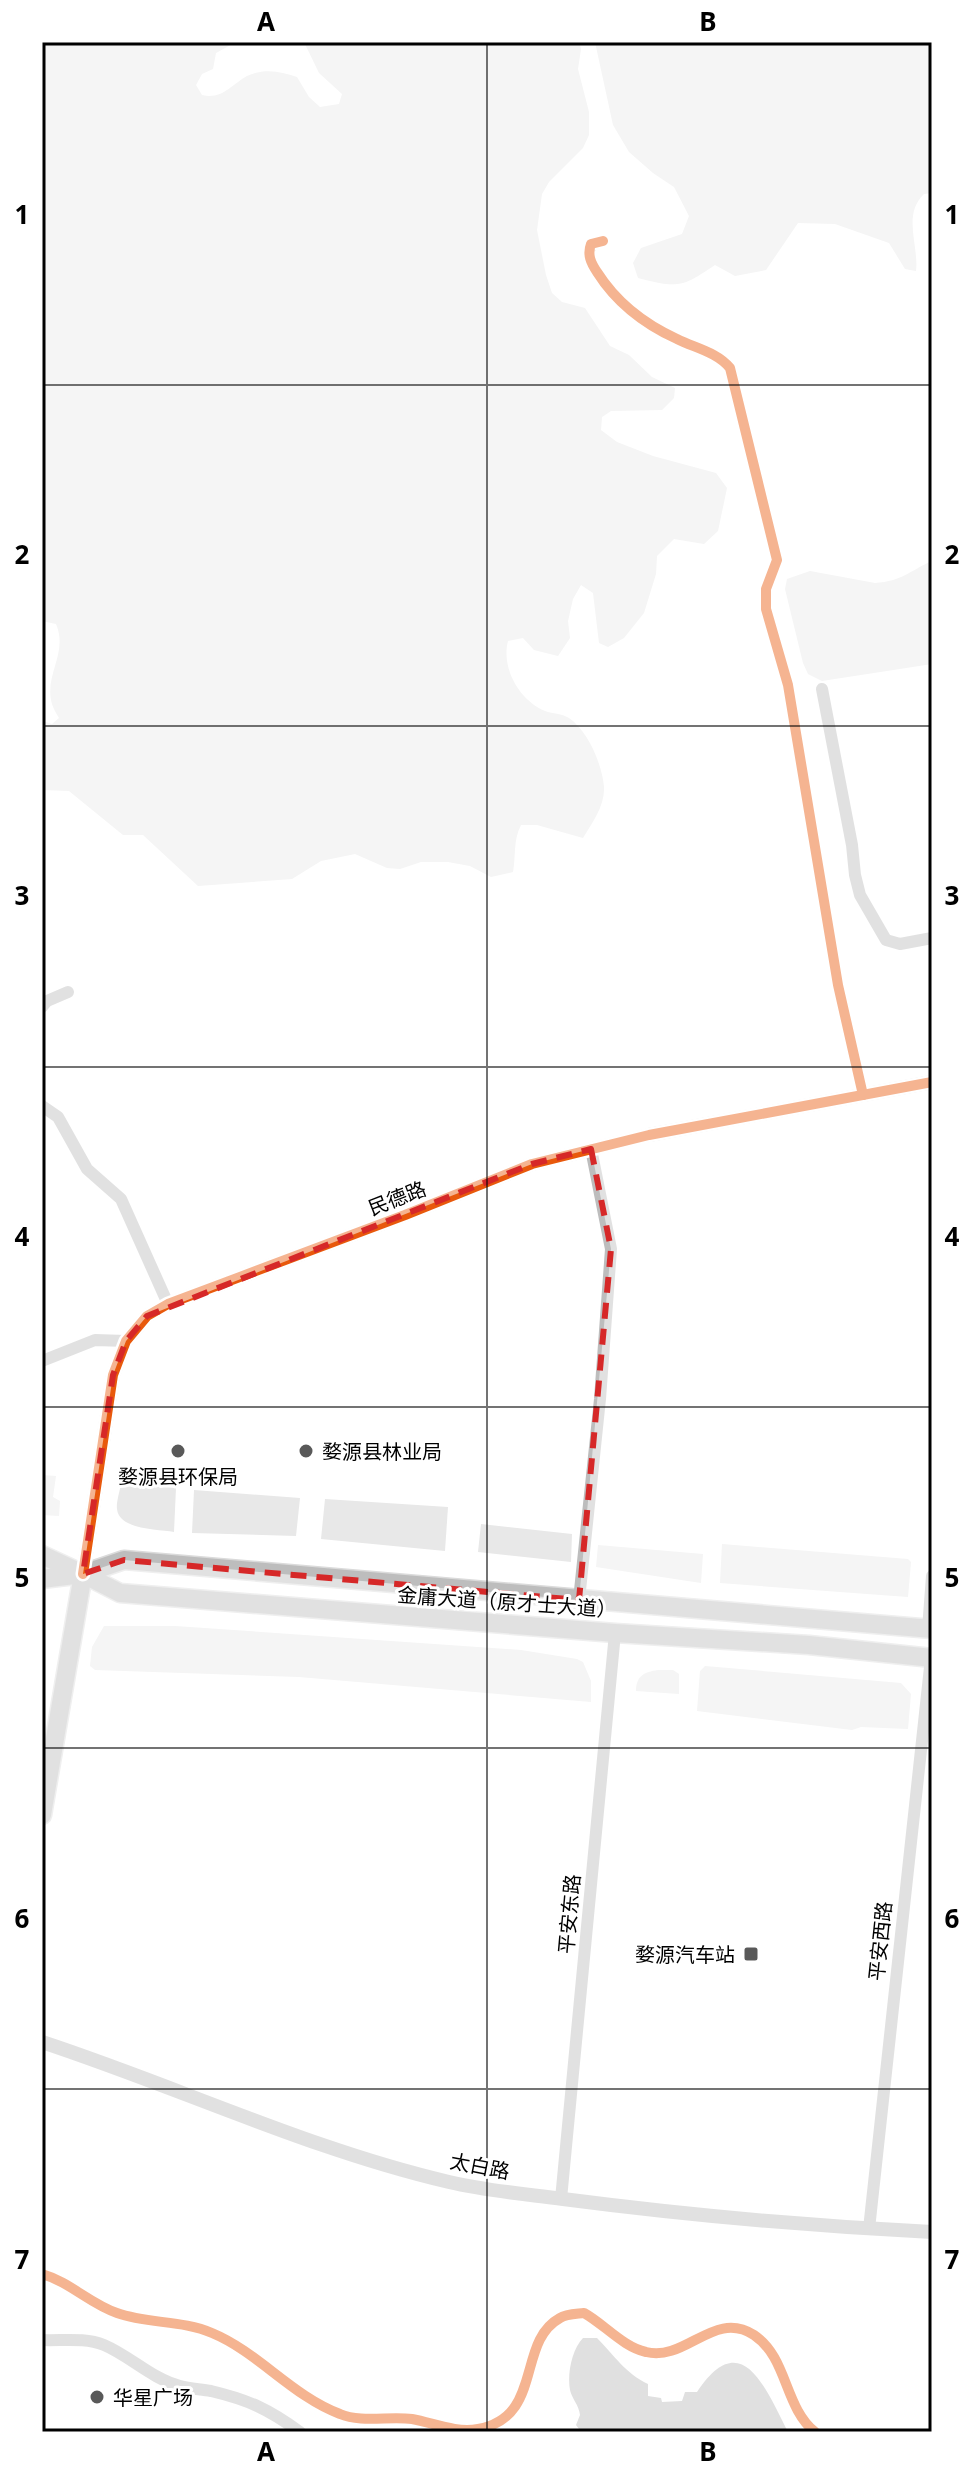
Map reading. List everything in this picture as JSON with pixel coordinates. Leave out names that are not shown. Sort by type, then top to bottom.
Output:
[{"type":"main road","name":"金庸大道（原才士大道）","points":[[42,1555],[120,1593],[615,1633],[809,1645],[932,1658]]},
{"type":"main road","name":"金庸大道（原才士大道）","points":[[42,1579],[83,1574],[124,1560],[930,1629]]},
{"type":"main road","points":[[42,1815],[83,1574]]},
{"type":"street","points":[[603,241],[591,244],[589,256],[606,286],[630,311],[673,338],[722,358],[730,368],[777,560],[766,589],[766,609],[788,685],[838,985],[863,1095]]},
{"type":"street","points":[[822,689],[860,895],[886,940],[900,944],[932,938]]},
{"type":"street","points":[[42,1007],[47,1001],[68,992]]},
{"type":"street","name":"民德路","points":[[83,1574],[113,1375],[126,1341],[147,1316],[168,1304],[532,1164],[649,1135],[932,1082]]},
{"type":"street","points":[[42,1106],[58,1117],[87,1169],[121,1199],[168,1304]]},
{"type":"street","points":[[579,1600],[600,1399],[611,1249],[591,1149]]},
{"type":"street","points":[[42,1361],[95,1340],[126,1341]]},
{"type":"street","points":[[930,1629],[932,1576]]},
{"type":"street","name":"平安东路","points":[[561,2199],[615,1633]]},
{"type":"street","name":"平安西路","points":[[869,2229],[932,1658]]},
{"type":"street","name":"太白路","points":[[42,2042],[169,2087],[263,2126],[358,2157],[451,2182],[623,2208],[932,2232]]},
{"type":"street","points":[[42,2274],[68,2284],[94,2302],[121,2315],[197,2327],[212,2333],[300,2392],[339,2414],[397,2417],[454,2429],[477,2429],[498,2423],[523,2396],[541,2338],[560,2318],[584,2313],[629,2345],[644,2352],[666,2354],[713,2329],[735,2327],[745,2330],[769,2347],[801,2415],[815,2432]]},
{"type":"street","points":[[42,2340],[80,2340],[101,2344],[161,2379],[252,2402],[268,2409],[300,2432]]},
{"type":"street","points":[[356,2432],[359,2417]]},
{"type":"highlighted area","points":[[591,1149],[611,1249],[579,1600],[124,1560],[83,1574],[113,1375],[126,1341],[147,1316],[532,1164]]},
{"type":"shaded area","points":[[42,42],[236,42],[216,53],[213,69],[202,74],[196,85],[202,95],[221,94],[247,76],[272,71],[297,77],[309,97],[320,107],[339,104],[342,94],[319,73],[304,42],[579,42],[578,69],[589,112],[589,135],[583,148],[549,182],[542,194],[537,230],[546,275],[552,293],[562,302],[585,308],[610,346],[629,355],[652,377],[675,388],[674,398],[662,410],[611,411],[602,417],[601,430],[617,442],[653,456],[716,473],[727,488],[718,531],[704,544],[674,539],[657,556],[656,574],[644,613],[624,638],[608,647],[599,643],[593,593],[581,585],[573,599],[568,621],[570,638],[558,656],[534,650],[523,638],[508,641],[507,662],[520,691],[536,706],[566,716],[576,724],[597,758],[604,794],[583,838],[537,825],[521,825],[513,872],[491,877],[470,866],[448,862],[421,862],[400,869],[387,868],[355,854],[321,861],[292,879],[198,886],[143,835],[123,835],[69,791],[42,790],[42,721],[52,724],[59,718],[50,690],[60,644],[56,624],[42,621]]},
{"type":"shaded area","points":[[595,42],[932,42],[932,193],[924,194],[914,211],[916,271],[905,269],[889,243],[835,224],[798,223],[766,270],[735,276],[715,265],[679,284],[638,278],[633,263],[641,248],[682,234],[689,216],[674,187],[629,152],[613,125]]},
{"type":"shaded area","points":[[932,561],[932,664],[822,681],[808,674],[785,589],[787,579],[810,571],[875,583],[885,582]]},
{"type":"shaded area","points":[[42,1475],[56,1476],[53,1497],[60,1501],[59,1516],[42,1515]]},
{"type":"shaded area","points":[[121,1483],[176,1488],[174,1532],[140,1527],[124,1521],[117,1509]]},
{"type":"shaded area","points":[[194,1490],[300,1498],[296,1536],[192,1533]]},
{"type":"shaded area","points":[[325,1499],[448,1507],[445,1551],[321,1539]]},
{"type":"shaded area","points":[[481,1524],[572,1534],[571,1562],[478,1552]]},
{"type":"shaded area","points":[[722,1544],[908,1559],[911,1562],[908,1597],[720,1583]]},
{"type":"shaded area","points":[[598,1545],[703,1554],[701,1583],[596,1567]]},
{"type":"shaded area","points":[[104,1626],[175,1626],[521,1650],[583,1662],[591,1681],[591,1702],[299,1677],[95,1670],[90,1666],[92,1647]]},
{"type":"shaded area","points":[[705,1666],[901,1683],[911,1694],[908,1729],[861,1727],[852,1730],[697,1711],[700,1671]]},
{"type":"shaded area","points":[[658,1670],[673,1670],[679,1674],[679,1694],[636,1691],[637,1682],[642,1676]]},
{"type":"shaded area","points":[[583,2338],[597,2338],[627,2370],[648,2384],[648,2396],[661,2398],[662,2402],[682,2401],[685,2392],[697,2392],[713,2372],[727,2364],[740,2364],[761,2383],[788,2432],[576,2432],[580,2415],[570,2390],[569,2377],[573,2355]]},
{"type":"cycle path","points":[[603,241],[591,244],[590,259],[622,302],[653,326],[712,354],[730,368],[777,560],[766,589],[766,609],[788,685],[838,985],[863,1095]]},
{"type":"cycle path","points":[[83,1574],[113,1375],[126,1341],[147,1316],[168,1304],[532,1164],[649,1135],[932,1082]]},
{"type":"cycle path","points":[[42,2274],[117,2313],[212,2333],[245,2351],[306,2396],[348,2417],[412,2419],[461,2430],[478,2429],[499,2422],[512,2410],[521,2395],[538,2344],[547,2329],[565,2316],[584,2313],[629,2345],[646,2352],[674,2350],[713,2332],[726,2328],[740,2329],[754,2335],[774,2356],[797,2410],[815,2432]]},
{"type":"place","name":"婺源县环保局","points":[[178,1451]]},
{"type":"place","name":"婺源县林业局","points":[[306,1451]]},
{"type":"place","name":"婺源汽车站","points":[[751,1954]]},
{"type":"place","name":"华星广场","points":[[97,2397]]}]
